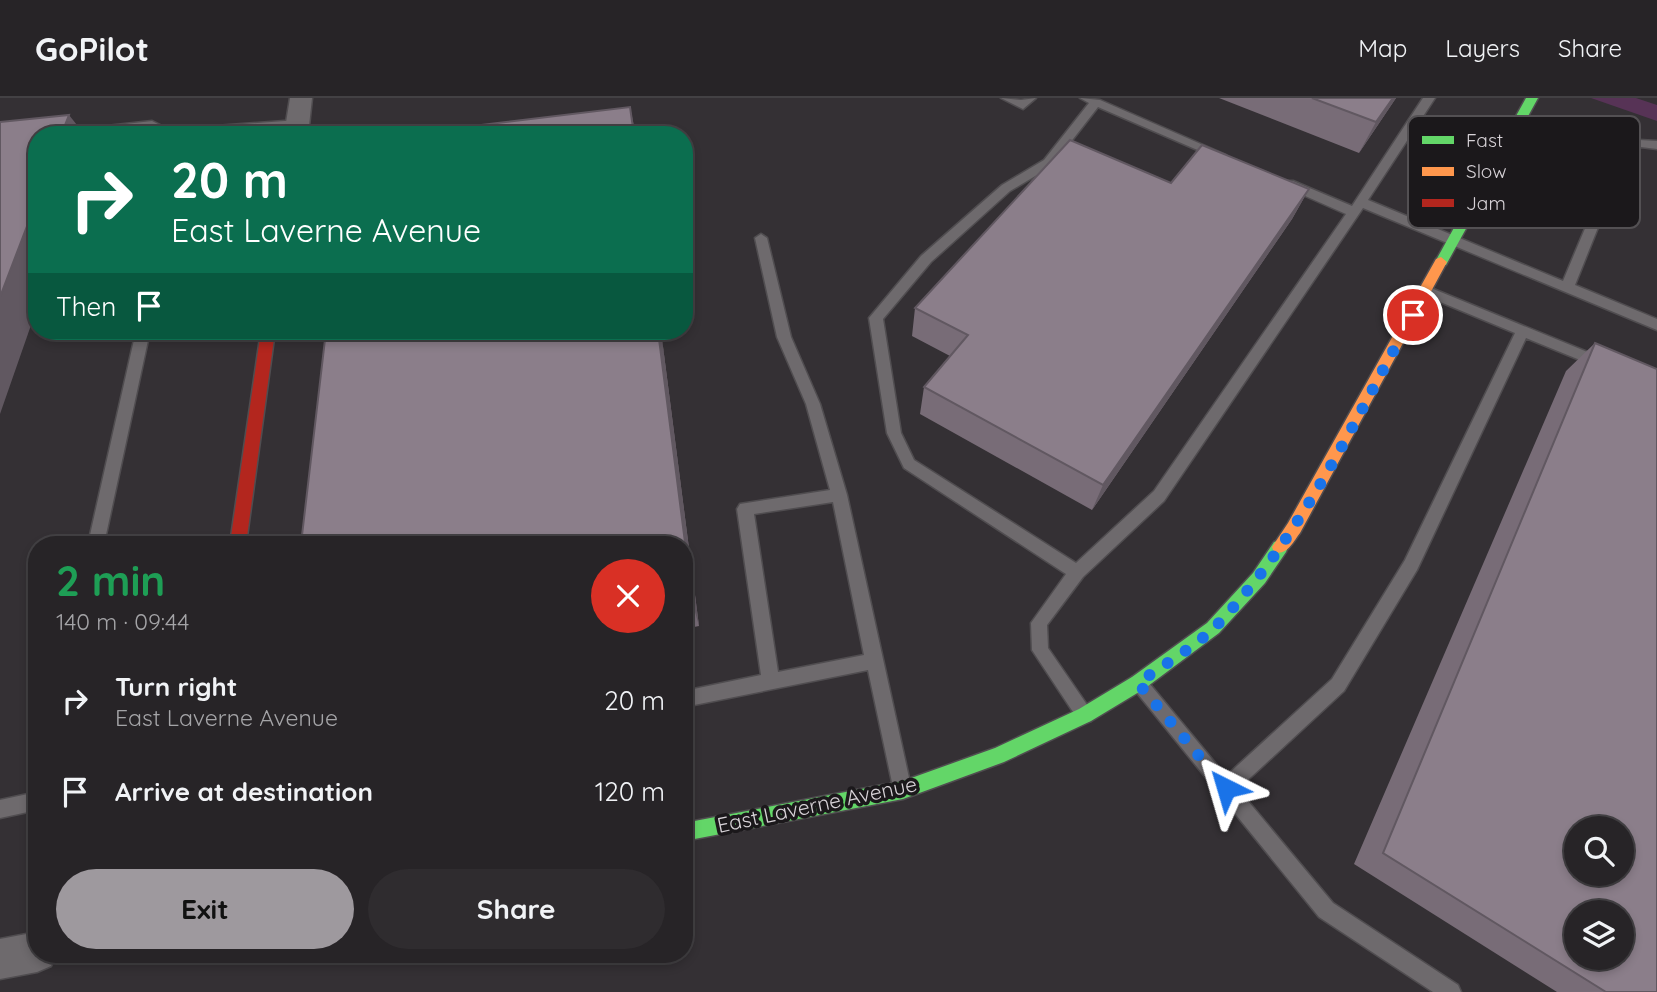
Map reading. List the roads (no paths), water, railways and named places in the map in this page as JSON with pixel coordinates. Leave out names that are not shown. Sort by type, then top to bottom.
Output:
[{"type":"street","points":[[297,126],[301,98]]},
{"type":"street","name":"East Laverne Avenue","points":[[1522,116],[1532,98]]},
{"type":"street","name":"East Laverne Avenue","points":[[693,830],[903,790],[998,756],[1085,715],[1138,683],[1213,628],[1259,578],[1294,528],[1460,228]]},
{"type":"street","points":[[239,536],[267,340]]},
{"type":"street","points":[[0,959],[28,954]]},
{"type":"lane","points":[[1007,98],[1023,105],[1030,98]]},
{"type":"lane","points":[[1417,116],[1429,98]]},
{"type":"lane","points":[[1077,572],[909,464],[894,433],[876,318],[926,259],[1006,188],[1048,163],[1091,100],[1231,160]]},
{"type":"lane","points":[[1085,715],[1040,650],[1038,623],[1077,572],[1159,496],[1408,130]]},
{"type":"lane","points":[[1640,144],[1649,142],[1657,145]]},
{"type":"lane","points":[[1280,181],[1408,225]]},
{"type":"lane","points":[[1416,228],[1657,325]]},
{"type":"lane","points":[[1567,288],[1591,228]]},
{"type":"lane","points":[[761,238],[784,337],[813,404],[839,495],[903,790]]},
{"type":"lane","points":[[1426,291],[1620,372]]},
{"type":"lane","points":[[1226,788],[1338,685],[1410,565],[1523,331]]},
{"type":"lane","points":[[98,536],[141,340]]},
{"type":"lane","points":[[771,682],[746,509],[839,495]]},
{"type":"lane","points":[[693,697],[874,661]]},
{"type":"lane","points":[[1138,683],[1326,910],[1451,992]]},
{"type":"lane","points":[[0,808],[28,803]]}]
